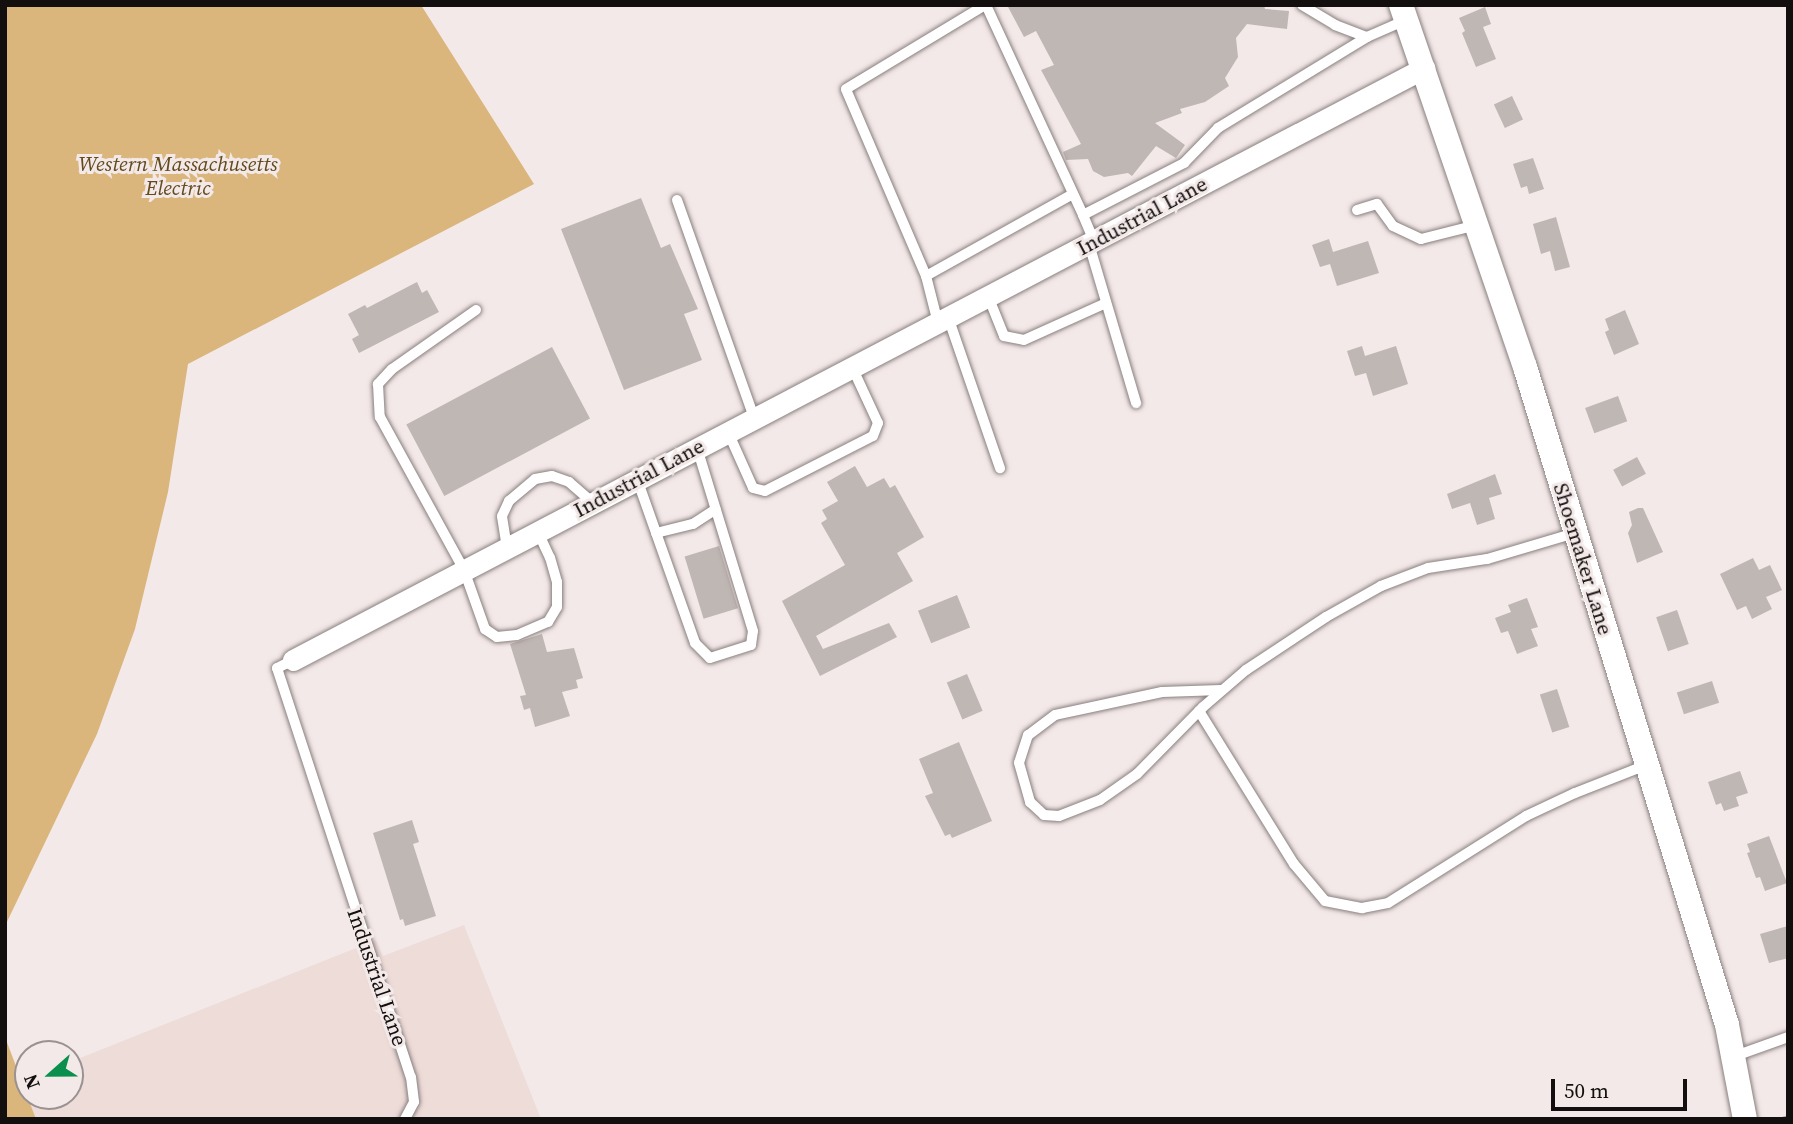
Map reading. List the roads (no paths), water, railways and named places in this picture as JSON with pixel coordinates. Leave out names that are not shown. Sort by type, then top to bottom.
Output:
[{"type":"street","name":"Shoemaker Lane","points":[[1404,13],[1525,367],[1735,1056],[1745,1119]]},
{"type":"street","name":"Industrial Lane","points":[[293,660],[1424,68]]},
{"type":"lane","points":[[1000,468],[926,276],[846,89],[986,5],[1083,215],[1136,403]]},
{"type":"lane","points":[[1302,5],[1335,25],[1367,37]]},
{"type":"lane","points":[[1083,215],[1184,163],[1218,128],[1404,13]]},
{"type":"lane","points":[[926,276],[1073,194]]},
{"type":"lane","points":[[677,200],[754,418]]},
{"type":"lane","points":[[1357,210],[1377,204],[1393,226],[1421,239],[1477,225]]},
{"type":"lane","points":[[988,296],[1004,336],[1024,340],[1106,303]]},
{"type":"lane","points":[[476,310],[392,369],[378,384],[380,416],[464,570],[485,629],[497,637],[517,635],[548,622],[557,607],[557,582],[551,558],[538,532]]},
{"type":"lane","points":[[728,432],[753,488],[765,491],[873,436],[878,423],[852,367]]},
{"type":"lane","points":[[637,479],[695,643],[710,658],[751,645],[753,631],[697,448]]},
{"type":"lane","points":[[507,548],[502,516],[509,501],[535,479],[552,476],[569,482],[592,502]]},
{"type":"lane","points":[[656,533],[693,524],[716,509]]},
{"type":"lane","points":[[1221,691],[1162,692],[1055,715],[1028,735],[1019,763],[1030,802],[1044,815],[1059,816],[1100,800],[1136,774],[1221,691],[1326,617],[1394,580],[1428,568],[1493,557],[1576,533]]},
{"type":"lane","name":"Industrial Lane","points":[[293,660],[277,668],[411,1077],[414,1102],[404,1119]]},
{"type":"lane","points":[[1199,711],[1294,864],[1325,901],[1363,908],[1388,903],[1526,816],[1574,793],[1646,765]]},
{"type":"lane","points":[[1735,1056],[1788,1037]]},
{"type":"waterway","points":[[1782,1119],[1788,1117]]},
{"type":"park label","name":"Western Massachusetts Electric","points":[[178,176]]}]
